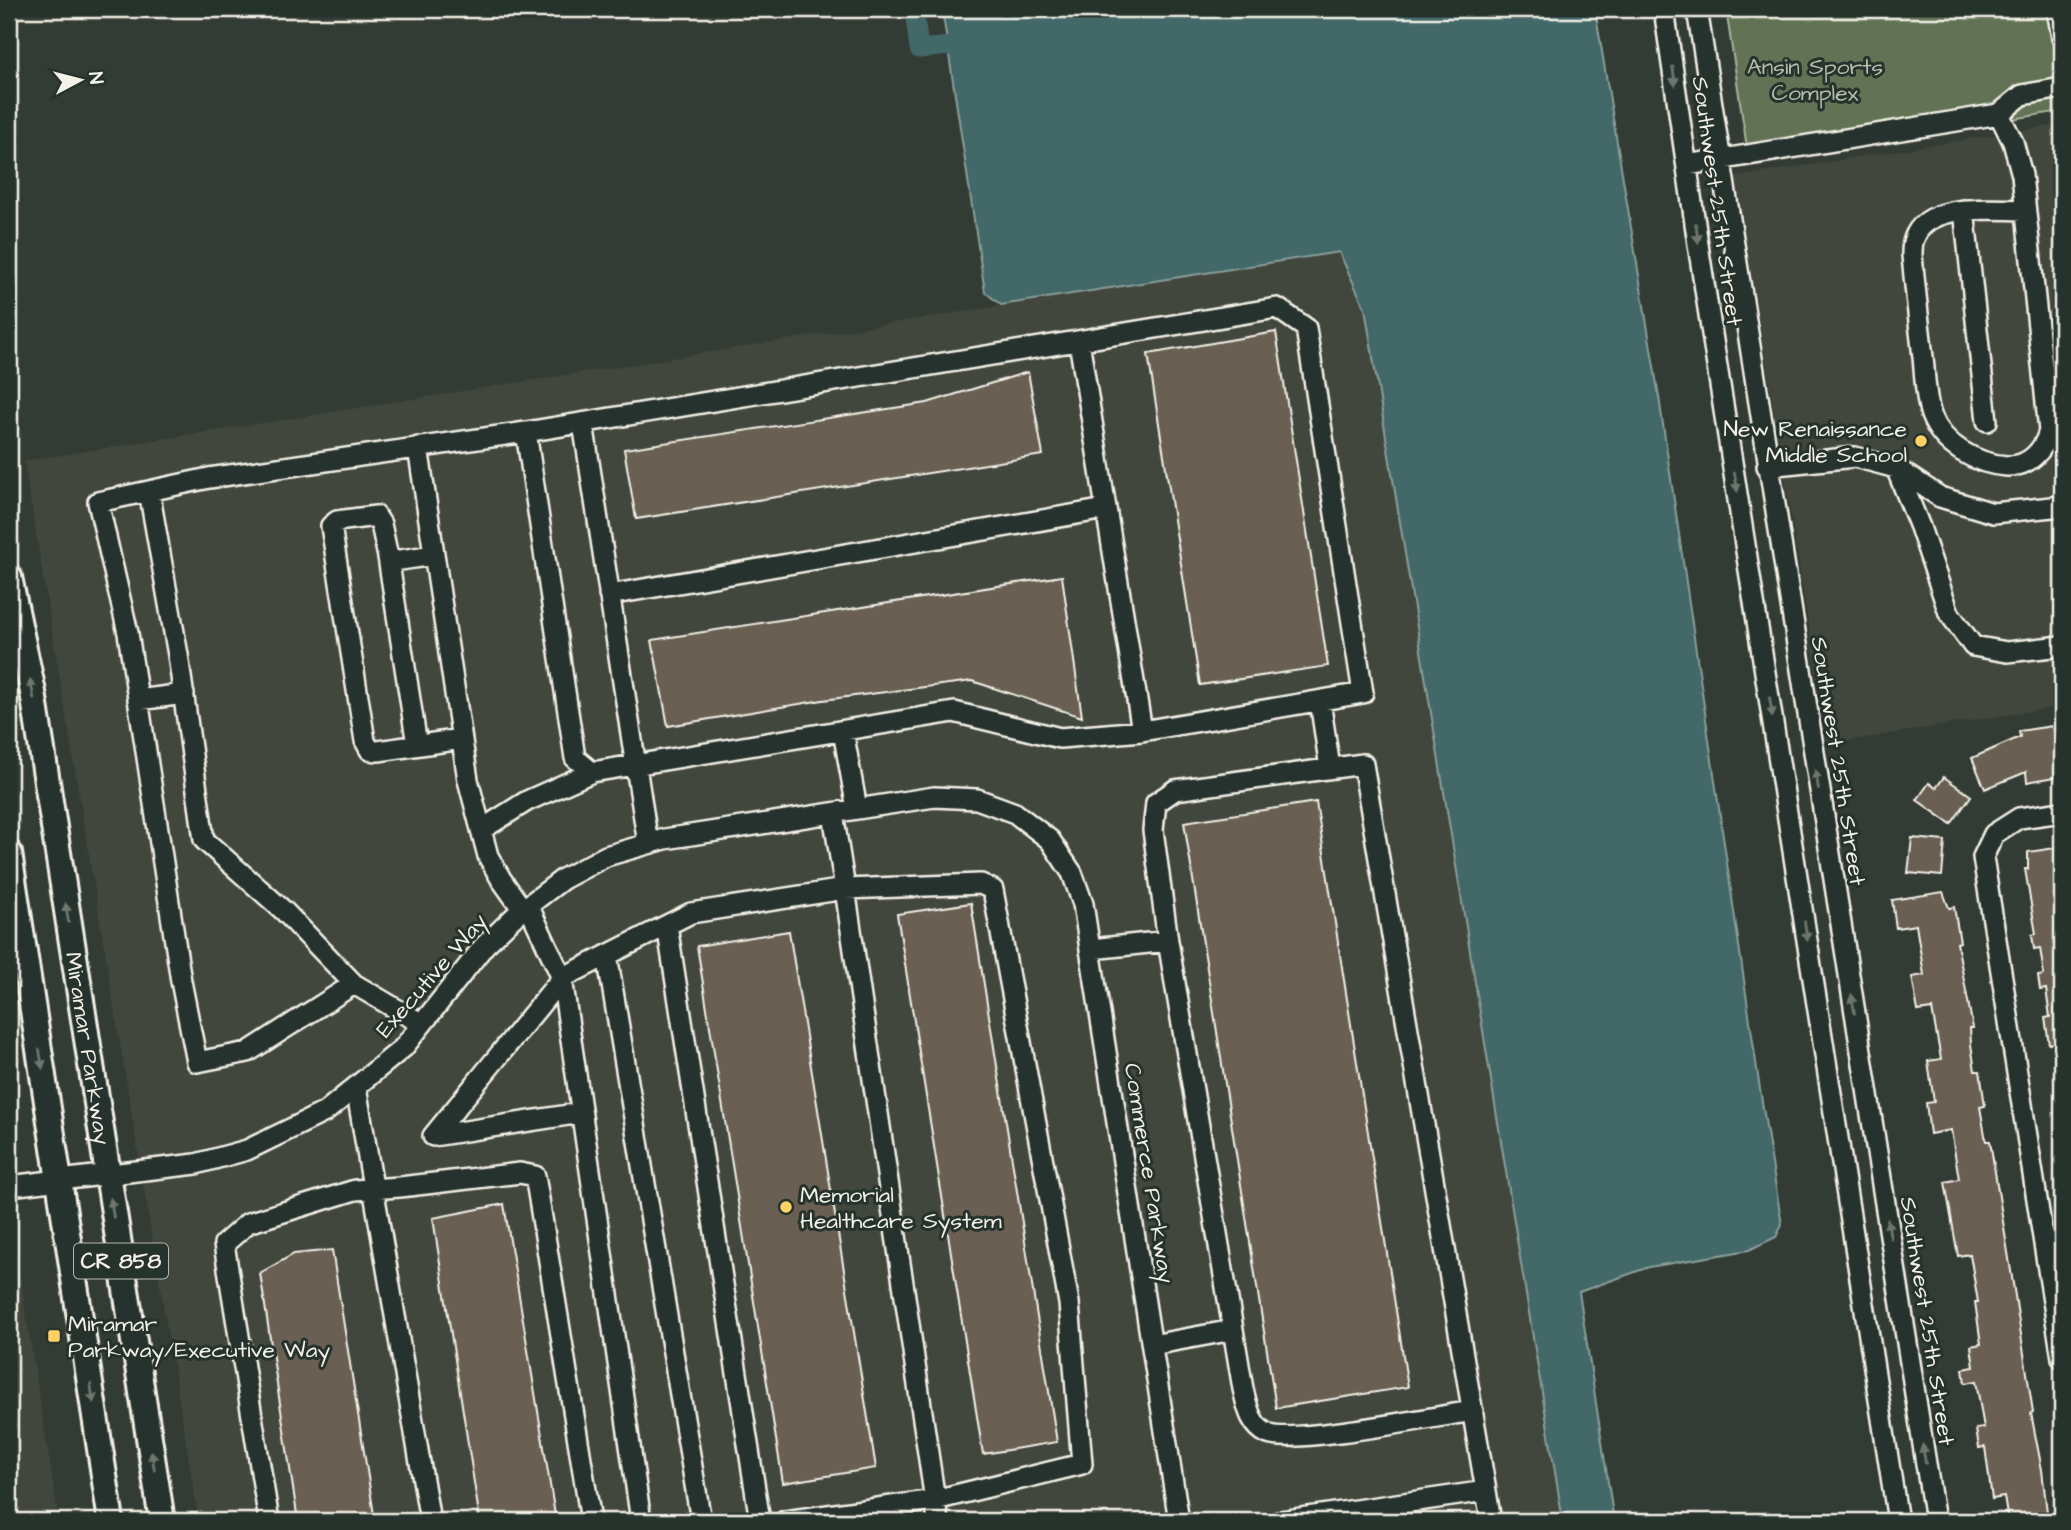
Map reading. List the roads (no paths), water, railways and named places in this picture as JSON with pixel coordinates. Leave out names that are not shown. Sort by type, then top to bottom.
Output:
[{"type":"main road","name":"Miramar Parkway","points":[[9,577],[33,692],[162,1521]]},
{"type":"main road","name":"Miramar Parkway","points":[[9,853],[111,1521]]},
{"type":"street","name":"Southwest 25th Street","points":[[1664,9],[1898,1521]]},
{"type":"street","name":"Southwest 25th Street","points":[[1697,9],[1935,1521]]},
{"type":"street","points":[[2057,9],[2062,38]]},
{"type":"street","points":[[1688,165],[1999,114],[2022,95],[2062,88]]},
{"type":"street","points":[[1999,114],[2013,142],[2022,175],[2049,431],[2039,453],[2025,463],[2010,466],[1969,457],[1948,441],[1932,416],[1912,255],[1914,238],[1924,224],[1939,214],[1964,210],[2025,210]]},
{"type":"street","points":[[1964,210],[1987,421]]},
{"type":"street","points":[[354,984],[248,1052],[197,1062],[181,981],[128,633],[98,502],[209,478],[583,423],[1277,309],[1306,328],[1363,693],[1142,730],[1060,737],[954,712],[592,772],[527,801],[481,830]]},
{"type":"street","points":[[1079,341],[1142,730]]},
{"type":"street","points":[[583,423],[648,844]]},
{"type":"street","points":[[526,432],[575,758],[592,772]]},
{"type":"street","points":[[418,447],[468,780],[488,856],[501,879],[526,908],[562,978],[641,1521]]},
{"type":"street","points":[[1767,466],[1855,457],[1896,468],[1940,497],[1993,513],[2062,506]]},
{"type":"street","points":[[1896,468],[1920,527],[1949,613],[1973,646],[2007,652],[2062,646]]},
{"type":"street","points":[[149,491],[184,694],[204,840],[284,911],[354,984],[422,1024]]},
{"type":"street","points":[[609,595],[1106,509]]},
{"type":"street","points":[[417,745],[382,524],[376,516],[337,521],[331,526],[365,741],[370,750],[378,751],[462,739]]},
{"type":"street","points":[[388,557],[394,561],[434,555]]},
{"type":"street","points":[[138,700],[184,694]]},
{"type":"street","points":[[1320,701],[1331,768]]},
{"type":"street","points":[[843,731],[857,809]]},
{"type":"street","points":[[1473,1411],[1303,1437],[1269,1435],[1251,1419],[1242,1389],[1168,941],[1153,830],[1156,803],[1175,790],[1363,764],[1473,1411],[1491,1521]]},
{"type":"street","name":"Executive Way","points":[[9,1186],[196,1164],[247,1150],[325,1112],[403,1048],[484,947],[526,908],[563,879],[606,856],[665,839],[934,797],[977,799],[1015,813],[1051,840]]},
{"type":"street","points":[[2062,812],[2019,818],[1994,834],[1983,857],[2062,1358]]},
{"type":"street","points":[[834,813],[938,1521]]},
{"type":"street","name":"Commerce Parkway","points":[[1051,840],[1072,873],[1083,904],[1179,1521]]},
{"type":"street","points":[[581,1113],[433,1136],[562,978],[691,913],[845,889],[981,884],[993,890],[1069,1303],[1082,1464],[935,1500],[785,1521]]},
{"type":"street","points":[[667,925],[760,1521]]},
{"type":"street","points":[[1091,949],[1168,941]]},
{"type":"street","points":[[607,955],[701,1521]]},
{"type":"street","points":[[356,1087],[430,1521]]},
{"type":"street","points":[[268,1521],[225,1244],[248,1223],[355,1190],[520,1173],[535,1176],[591,1521]]},
{"type":"street","points":[[1152,1345],[1233,1330]]},
{"type":"street","points":[[1280,1521],[1486,1491]]},
{"type":"water","points":[[942,9],[1595,9],[1659,397],[1782,1225],[1776,1237],[1749,1250],[1649,1267],[1579,1292],[1614,1521],[1563,1521],[1365,308],[1339,252],[1001,305],[985,292]]},
{"type":"waterway","points":[[914,9],[919,49],[972,44]]},
{"type":"place","name":"New Renaissance Middle School","points":[[1921,441]]},
{"type":"place","name":"Memorial Healthcare System","points":[[786,1207]]},
{"type":"place","name":"Miramar Parkway/Executive Way","points":[[54,1336]]},
{"type":"park label","name":"Ansin Sports Complex","points":[[1815,79]]}]
